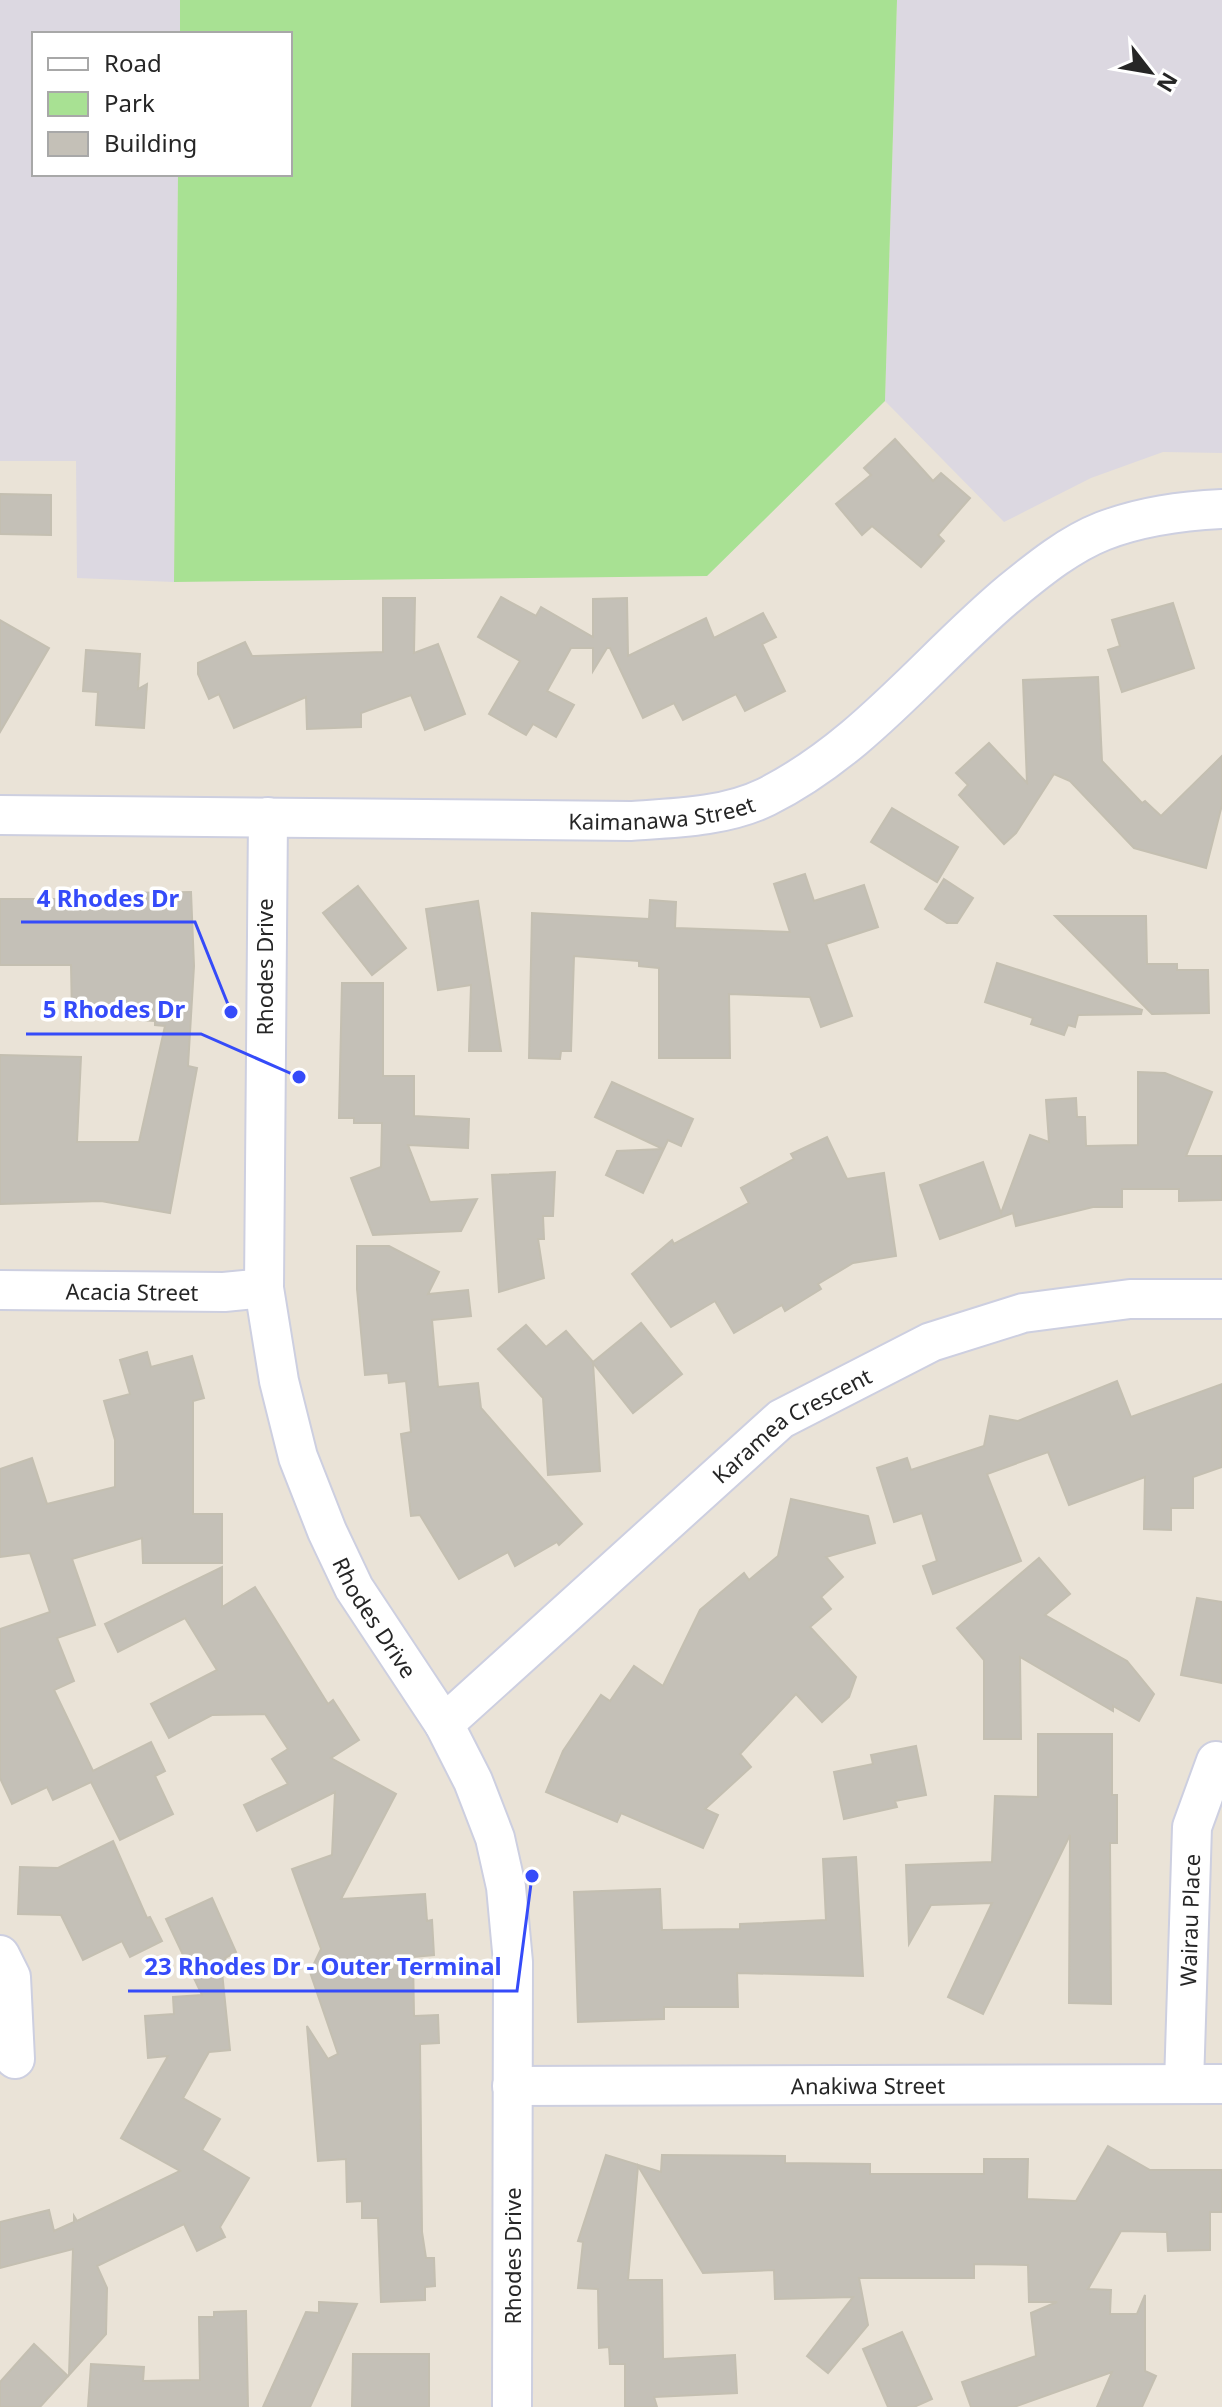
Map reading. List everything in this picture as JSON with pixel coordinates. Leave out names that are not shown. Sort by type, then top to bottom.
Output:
[{"type":"street","name":"Kaimanawa Street","points":[[0,815],[630,821],[705,815],[764,798],[817,768],[874,722],[981,617],[1047,562],[1102,532],[1170,512],[1222,509]]},
{"type":"street","name":"Rhodes Drive","points":[[268,817],[264,1288],[279,1381],[294,1441],[327,1531],[354,1588],[444,1724],[479,1796],[495,1838],[506,1887],[513,1962],[512,2407]]},
{"type":"street","name":"Acacia Street","points":[[0,1290],[224,1292],[264,1288]]},
{"type":"street","name":"Karamea Crescent","points":[[444,1724],[781,1419],[931,1342],[1023,1313],[1130,1299],[1222,1299]]},
{"type":"street","name":"Wairau Place","points":[[1184,2084],[1192,1827],[1216,1761]]},
{"type":"street","points":[[0,1955],[11,1977],[15,2059]]},
{"type":"street","name":"Anakiwa Street","points":[[512,2086],[1222,2084]]},
{"type":"shaded area","points":[[0,0],[180,0],[180,32],[32,32],[32,176],[178,176],[174,582],[77,578],[76,461],[0,461]]},
{"type":"shaded area","points":[[897,0],[1222,0],[1222,453],[1163,452],[1091,478],[1004,522],[885,401]]},
{"type":"green space","points":[[180,0],[897,0],[885,401],[707,576],[174,582],[178,176],[292,176],[292,32],[180,32]]},
{"type":"building","points":[[895,439],[933,481],[941,473],[970,498],[938,535],[944,541],[921,567],[872,526],[862,535],[836,504],[871,475],[864,468]]},
{"type":"building","points":[[0,494],[51,495],[51,535],[0,534]]},
{"type":"building","points":[[501,597],[536,616],[541,607],[593,637],[593,599],[627,598],[628,656],[706,618],[714,638],[763,613],[776,637],[762,644],[785,691],[745,711],[736,694],[683,720],[674,703],[643,718],[610,648],[607,648],[593,671],[593,648],[571,648],[547,691],[574,705],[556,737],[533,724],[526,735],[489,714],[520,661],[478,637]]},
{"type":"building","points":[[383,598],[415,598],[414,653],[438,644],[465,714],[425,730],[411,695],[361,713],[361,727],[307,729],[306,697],[234,728],[219,694],[209,699],[198,674],[198,663],[245,642],[252,656],[383,652]]},
{"type":"building","points":[[1173,603],[1194,668],[1122,692],[1108,650],[1120,646],[1112,620]]},
{"type":"building","points":[[0,620],[49,648],[0,732]]},
{"type":"building","points":[[86,650],[140,654],[138,689],[147,684],[144,728],[96,725],[98,692],[83,691]]},
{"type":"building","points":[[1098,677],[1102,761],[1142,803],[1145,801],[1161,816],[1222,756],[1222,805],[1206,868],[1134,848],[1070,781],[1054,774],[1016,833],[1004,844],[959,795],[968,785],[956,773],[989,743],[1027,783],[1023,680]]},
{"type":"building","points":[[892,808],[958,847],[937,882],[871,842]]},
{"type":"building","points":[[805,874],[814,901],[864,885],[878,927],[826,944],[852,1016],[821,1027],[810,997],[729,994],[730,1058],[659,1058],[659,968],[639,966],[639,961],[574,956],[571,1051],[561,1051],[560,1059],[529,1058],[532,913],[649,919],[650,900],[676,902],[675,928],[790,932],[774,884]]},
{"type":"building","points":[[944,879],[973,898],[957,923],[947,923],[925,909]]},
{"type":"building","points":[[358,886],[406,948],[372,975],[323,913]]},
{"type":"building","points":[[191,892],[194,966],[188,1066],[197,1068],[170,1213],[101,1201],[0,1204],[0,1055],[81,1057],[77,1142],[139,1142],[165,1026],[155,1025],[155,1021],[72,1016],[71,965],[0,965],[0,899],[119,899],[119,893]]},
{"type":"building","points":[[478,901],[501,1051],[469,1051],[471,985],[438,990],[426,909]]},
{"type":"building","points":[[1055,916],[1146,916],[1147,964],[1177,964],[1177,970],[1208,970],[1209,1013],[1152,1014]]},
{"type":"building","points":[[997,963],[1142,1010],[1141,1014],[1078,1015],[1075,1027],[1068,1025],[1064,1035],[1031,1024],[1033,1018],[985,1002]]},
{"type":"building","points":[[342,983],[383,983],[383,1076],[414,1076],[414,1116],[469,1119],[468,1148],[408,1145],[430,1202],[477,1199],[461,1231],[373,1235],[351,1178],[381,1167],[382,1123],[354,1123],[354,1118],[339,1118]]},
{"type":"building","points":[[1138,1072],[1165,1073],[1212,1092],[1186,1156],[1222,1156],[1222,1200],[1179,1201],[1179,1189],[1122,1189],[1122,1207],[1093,1207],[1016,1226],[1013,1213],[940,1239],[920,1185],[983,1162],[1001,1213],[1030,1135],[1049,1142],[1046,1100],[1076,1098],[1077,1117],[1085,1117],[1086,1146],[1138,1145]]},
{"type":"building","points":[[612,1082],[693,1119],[681,1146],[668,1140],[643,1193],[606,1175],[617,1151],[663,1149],[595,1117]]},
{"type":"building","points":[[827,1137],[847,1179],[884,1173],[896,1256],[853,1263],[818,1284],[821,1289],[785,1311],[782,1305],[734,1333],[715,1301],[671,1327],[632,1274],[672,1240],[674,1244],[749,1203],[741,1188],[794,1159],[791,1154]]},
{"type":"building","points":[[555,1172],[553,1216],[543,1216],[544,1239],[538,1239],[544,1278],[499,1292],[492,1175]]},
{"type":"building","points":[[357,1246],[389,1246],[439,1272],[428,1294],[468,1290],[471,1316],[432,1320],[438,1387],[478,1383],[481,1408],[582,1524],[559,1545],[557,1542],[515,1566],[508,1552],[459,1579],[420,1515],[411,1516],[401,1434],[411,1432],[406,1381],[389,1383],[388,1373],[365,1375],[357,1289]]},
{"type":"building","points":[[641,1323],[682,1374],[633,1413],[593,1363],[600,1471],[548,1475],[543,1398],[498,1349],[526,1325],[546,1347],[566,1331],[593,1362]]},
{"type":"building","points":[[147,1352],[151,1367],[192,1356],[204,1398],[193,1401],[193,1514],[222,1514],[222,1563],[143,1563],[142,1538],[72,1559],[95,1625],[57,1638],[74,1681],[54,1690],[93,1771],[151,1742],[165,1771],[155,1776],[173,1814],[120,1840],[91,1782],[53,1800],[47,1787],[12,1804],[0,1778],[0,1629],[50,1612],[30,1553],[0,1557],[0,1469],[32,1458],[47,1504],[115,1487],[115,1440],[104,1401],[130,1394],[120,1360]]},
{"type":"building","points":[[1117,1381],[1131,1417],[1222,1384],[1222,1467],[1193,1477],[1193,1508],[1171,1508],[1171,1530],[1144,1529],[1145,1477],[1069,1505],[1048,1452],[987,1474],[1021,1561],[933,1594],[923,1566],[937,1561],[922,1513],[894,1522],[877,1468],[907,1458],[911,1470],[984,1446],[990,1416],[1018,1421]]},
{"type":"building","points":[[791,1499],[868,1516],[875,1543],[826,1557],[843,1577],[821,1597],[831,1609],[810,1627],[856,1677],[849,1697],[822,1722],[796,1694],[740,1754],[751,1767],[705,1809],[718,1815],[703,1848],[621,1813],[617,1822],[546,1792],[563,1751],[601,1695],[610,1701],[634,1666],[663,1686],[700,1610],[744,1573],[749,1580],[778,1556]]},
{"type":"building","points":[[1039,1558],[1070,1594],[1045,1615],[1127,1661],[1154,1694],[1139,1721],[1113,1706],[1113,1711],[1020,1657],[1021,1739],[984,1739],[984,1660],[957,1628]]},
{"type":"building","points":[[222,1567],[222,1607],[255,1587],[328,1704],[333,1700],[359,1740],[331,1758],[396,1794],[341,1899],[425,1894],[427,1921],[432,1920],[434,1955],[413,1957],[414,2016],[438,2015],[439,2043],[420,2044],[422,2232],[426,2258],[434,2258],[435,2286],[425,2287],[425,2300],[381,2302],[378,2218],[362,2218],[362,2201],[347,2202],[346,2159],[318,2161],[307,2026],[328,2059],[338,2054],[310,1972],[321,1949],[292,1869],[332,1855],[335,1792],[257,1831],[244,1805],[288,1784],[272,1759],[288,1749],[265,1714],[212,1715],[169,1738],[151,1704],[217,1670],[185,1618],[118,1652],[105,1624]]},
{"type":"building","points":[[1197,1598],[1222,1602],[1222,1683],[1181,1675]]},
{"type":"building","points":[[1038,1734],[1112,1734],[1112,1795],[1117,1795],[1117,1843],[1110,1843],[1111,2004],[1069,2003],[1070,1835],[983,2014],[948,1997],[992,1903],[931,1905],[909,1944],[906,1865],[992,1862],[995,1796],[1038,1797]]},
{"type":"building","points":[[916,1746],[926,1795],[895,1801],[897,1807],[844,1819],[834,1772],[873,1764],[871,1755]]},
{"type":"building","points":[[113,1841],[147,1918],[150,1917],[162,1941],[130,1957],[122,1941],[83,1960],[61,1915],[18,1914],[20,1867],[58,1868]]},
{"type":"building","points":[[856,1857],[863,1976],[737,1973],[738,2007],[664,2007],[664,2019],[578,2022],[574,1892],[660,1889],[662,1930],[740,1929],[740,1924],[826,1920],[823,1859]]},
{"type":"building","points":[[212,1898],[236,1952],[225,1958],[230,1968],[222,1972],[230,2050],[209,2052],[183,2098],[220,2119],[202,2150],[249,2178],[220,2227],[225,2237],[197,2251],[184,2224],[97,2266],[107,2288],[106,2334],[69,2375],[73,2249],[0,2268],[0,2222],[49,2210],[54,2231],[74,2222],[74,2216],[77,2221],[180,2171],[121,2138],[168,2056],[148,2058],[145,2016],[174,2014],[173,1997],[202,1995],[166,1919]]},
{"type":"building","points":[[1108,2146],[1150,2170],[1222,2170],[1222,2212],[1210,2212],[1210,2250],[1168,2251],[1167,2232],[1121,2231],[1088,2289],[1111,2290],[1110,2314],[1137,2314],[1145,2295],[1145,2371],[1156,2376],[1142,2407],[1097,2407],[1112,2372],[1014,2407],[971,2407],[962,2382],[1036,2356],[1031,2313],[1057,2302],[1029,2302],[1028,2265],[974,2264],[974,2278],[859,2278],[868,2325],[828,2373],[807,2356],[853,2297],[775,2299],[774,2270],[703,2273],[638,2166],[628,2280],[662,2280],[663,2359],[735,2355],[737,2393],[654,2397],[657,2407],[625,2407],[625,2364],[610,2364],[609,2347],[599,2348],[598,2289],[578,2288],[583,2242],[578,2241],[606,2155],[661,2172],[662,2155],[785,2156],[785,2163],[870,2164],[870,2174],[984,2174],[984,2159],[1028,2159],[1027,2199],[1076,2201]]},
{"type":"building","points":[[319,2302],[357,2304],[310,2407],[263,2407],[306,2312],[319,2313]]},
{"type":"building","points":[[246,2311],[248,2407],[88,2407],[91,2364],[144,2367],[143,2381],[200,2380],[199,2317],[214,2317],[214,2312]]},
{"type":"building","points":[[902,2332],[932,2399],[914,2407],[888,2407],[863,2349]]},
{"type":"building","points":[[34,2344],[68,2376],[40,2407],[0,2407],[0,2382]]},
{"type":"building","points":[[353,2354],[429,2354],[429,2407],[352,2407]]},
{"type":"place","name":"4 Rhodes Dr","points":[[231,1012]]},
{"type":"place","name":"5 Rhodes Dr","points":[[299,1077]]},
{"type":"place","name":"23 Rhodes Dr - Outer Terminal","points":[[532,1876]]}]
